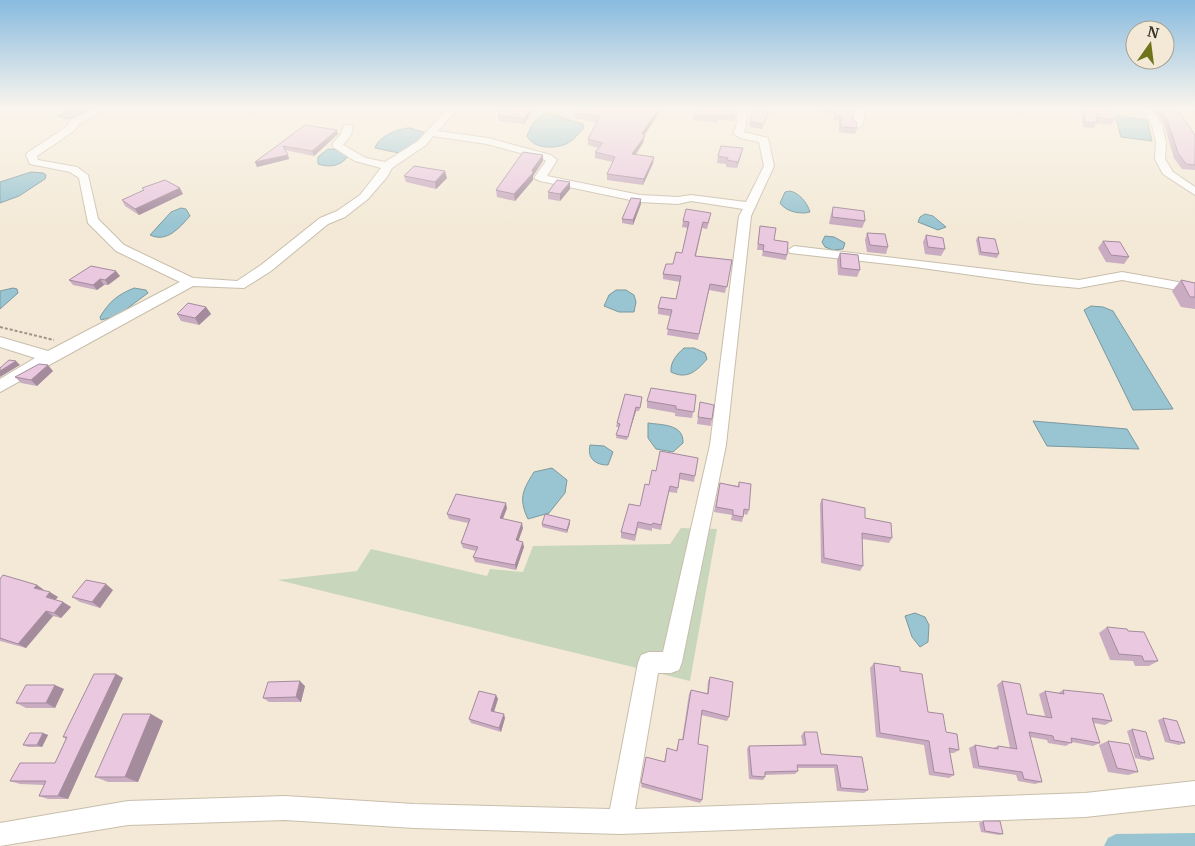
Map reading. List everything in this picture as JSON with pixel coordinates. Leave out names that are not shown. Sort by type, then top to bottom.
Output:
[{"type":"street","points":[[45,146],[31,156],[34,162],[73,169],[84,177],[92,220],[120,248],[191,282],[239,285],[266,268],[324,221],[341,214],[364,197],[383,175],[387,166],[417,146]]},
{"type":"street","points":[[338,146],[349,150],[353,156],[363,161],[387,166]]},
{"type":"street","points":[[508,146],[552,160],[540,178],[666,201],[682,201],[690,198],[749,206]]},
{"type":"street","points":[[620,822],[649,663],[670,662],[718,445],[744,226],[749,206],[769,166],[765,146]]},
{"type":"street","points":[[1161,146],[1160,158],[1169,174],[1195,192]]},
{"type":"street","points":[[794,250],[915,263],[1036,280],[1079,284],[1122,276],[1195,289]]},
{"type":"street","points":[[0,386],[49,357],[191,282]]},
{"type":"street","points":[[0,342],[49,357]]},
{"type":"street","points":[[0,835],[128,813],[285,808],[414,816],[620,822],[863,811],[1086,805],[1195,793]]},
{"type":"path","points":[[0,327],[31,336],[74,344]]},
{"type":"green space","points":[[681,528],[717,529],[690,681],[278,580],[357,571],[371,549],[487,576],[490,569],[523,572],[533,546],[670,544]]},
{"type":"water","points":[[376,146],[410,146],[399,153],[375,148]]},
{"type":"water","points":[[328,149],[341,150],[348,156],[342,162],[335,165],[318,164],[318,157]]},
{"type":"water","points":[[31,172],[43,173],[46,175],[45,179],[19,196],[0,203],[0,182]]},
{"type":"water","points":[[790,191],[802,198],[810,212],[793,212],[782,206],[780,203],[785,192]]},
{"type":"water","points":[[181,208],[186,209],[190,216],[177,229],[167,236],[156,237],[150,235],[171,212]]},
{"type":"water","points":[[925,214],[933,216],[946,227],[938,230],[918,222],[920,217]]},
{"type":"water","points":[[825,236],[834,237],[845,243],[843,249],[833,250],[825,247],[822,242]]},
{"type":"water","points":[[134,288],[146,290],[148,293],[117,316],[101,320],[100,317],[110,303],[118,296]]},
{"type":"water","points":[[17,289],[18,293],[0,309],[0,291]]},
{"type":"water","points":[[616,290],[626,290],[634,295],[636,302],[634,312],[619,312],[604,306],[609,295]]},
{"type":"water","points":[[1091,306],[1103,307],[1113,311],[1173,409],[1133,410],[1084,310]]},
{"type":"water","points":[[684,348],[694,348],[705,353],[707,359],[687,375],[671,372],[674,358]]},
{"type":"water","points":[[1033,421],[1127,429],[1139,449],[1047,446]]},
{"type":"water","points":[[648,423],[665,425],[676,429],[680,432],[683,443],[673,452],[656,449],[648,438]]},
{"type":"water","points":[[590,445],[604,446],[613,452],[608,465],[599,464],[593,460],[589,450]]},
{"type":"water","points":[[552,468],[567,480],[565,493],[549,513],[528,519],[523,505],[523,494],[527,484],[534,472]]},
{"type":"water","points":[[915,613],[925,617],[929,625],[928,642],[920,647],[912,637],[905,616]]},
{"type":"building","points":[[276,146],[283,146],[288,155],[255,162]]},
{"type":"building","points":[[286,146],[317,146],[312,151]]},
{"type":"building","points":[[600,146],[637,146],[632,154],[654,157],[644,179],[607,174],[615,157],[595,152]]},
{"type":"building","points":[[721,146],[743,148],[738,162],[718,156]]},
{"type":"building","points":[[1176,146],[1195,146],[1195,165],[1186,164]]},
{"type":"building","points":[[523,152],[543,155],[532,170],[533,173],[514,194],[496,190]]},
{"type":"building","points":[[414,166],[445,171],[435,182],[404,176]]},
{"type":"building","points":[[165,180],[180,188],[135,209],[122,200],[144,190],[142,188]]},
{"type":"building","points":[[557,180],[570,182],[560,194],[548,192]]},
{"type":"building","points":[[631,198],[641,199],[633,220],[622,219]]},
{"type":"building","points":[[833,207],[864,211],[865,221],[832,217]]},
{"type":"building","points":[[686,209],[711,213],[708,223],[703,222],[695,256],[732,260],[727,287],[710,284],[699,334],[667,329],[672,310],[658,308],[661,297],[676,299],[681,276],[663,274],[666,264],[673,264],[676,252],[682,253],[689,222],[683,221]]},
{"type":"building","points":[[760,226],[776,228],[774,240],[788,242],[787,255],[763,251],[764,245],[758,244]]},
{"type":"building","points":[[867,233],[885,234],[888,247],[870,245]]},
{"type":"building","points":[[926,235],[943,238],[945,249],[928,247]]},
{"type":"building","points":[[978,237],[995,239],[999,254],[981,252]]},
{"type":"building","points":[[1103,241],[1120,242],[1129,257],[1111,255]]},
{"type":"building","points":[[840,253],[858,255],[860,270],[841,268]]},
{"type":"building","points":[[91,266],[116,271],[105,280],[100,279],[93,285],[69,280]]},
{"type":"building","points":[[1181,280],[1195,283],[1195,297],[1190,297]]},
{"type":"building","points":[[188,303],[206,307],[195,318],[177,314]]},
{"type":"building","points":[[9,360],[16,361],[0,371],[0,368]]},
{"type":"building","points":[[39,364],[48,365],[31,380],[15,377]]},
{"type":"building","points":[[651,388],[696,395],[694,412],[676,409],[676,406],[647,401]]},
{"type":"building","points":[[625,394],[642,397],[640,408],[636,407],[628,437],[616,435],[620,424],[617,423]]},
{"type":"building","points":[[700,402],[714,405],[712,419],[698,417]]},
{"type":"building","points":[[660,451],[698,458],[695,476],[680,473],[678,488],[670,486],[661,525],[638,522],[635,535],[621,532],[629,504],[640,506],[645,484],[649,485],[652,470],[656,471]]},
{"type":"building","points":[[739,482],[751,484],[749,510],[744,509],[743,517],[733,515],[733,510],[716,507],[720,483],[739,487]]},
{"type":"building","points":[[456,494],[506,503],[500,518],[522,523],[516,540],[523,542],[515,565],[473,557],[478,547],[461,543],[470,519],[447,514]]},
{"type":"building","points":[[822,499],[865,508],[865,518],[891,523],[892,538],[862,533],[863,566],[824,558]]},
{"type":"building","points":[[545,514],[570,520],[567,530],[542,524]]},
{"type":"building","points":[[3,575],[37,585],[34,588],[50,592],[46,597],[63,602],[54,613],[46,611],[18,644],[0,638],[0,579]]},
{"type":"building","points":[[86,580],[106,584],[92,602],[72,597]]},
{"type":"building","points":[[1107,627],[1144,632],[1158,661],[1144,661],[1142,656],[1119,654]]},
{"type":"building","points":[[874,663],[900,667],[900,671],[922,674],[928,712],[943,714],[946,732],[957,734],[959,750],[949,748],[954,775],[934,772],[929,741],[880,733]]},
{"type":"building","points":[[94,674],[116,674],[58,796],[39,796],[46,781],[10,781],[20,763],[55,763],[67,737],[63,737]]},
{"type":"building","points":[[710,677],[733,682],[729,717],[702,710],[698,744],[708,746],[702,800],[641,783],[646,757],[665,762],[667,748],[677,751],[679,739],[683,740],[691,690],[708,694]]},
{"type":"building","points":[[300,681],[296,697],[263,698],[268,682]]},
{"type":"building","points":[[1002,681],[1020,684],[1027,714],[1052,718],[1045,691],[1064,694],[1063,690],[1103,694],[1112,721],[1092,718],[1100,743],[1071,738],[1072,743],[1054,740],[1053,736],[1029,732],[1042,782],[1024,779],[1022,772],[979,766],[975,745],[998,749],[998,746],[1017,749]]},
{"type":"building","points":[[26,685],[55,685],[46,703],[16,703]]},
{"type":"building","points":[[479,691],[496,695],[491,711],[504,714],[499,728],[469,719]]},
{"type":"building","points":[[123,714],[151,714],[125,777],[95,777]]},
{"type":"building","points":[[1163,718],[1177,721],[1185,743],[1170,740]]},
{"type":"building","points":[[1132,729],[1146,732],[1154,759],[1140,756]]},
{"type":"building","points":[[804,732],[817,732],[821,754],[862,757],[868,790],[841,788],[837,765],[797,765],[798,771],[765,772],[765,777],[752,776],[749,746],[806,745]]},
{"type":"building","points":[[30,733],[43,733],[37,745],[23,745]]},
{"type":"building","points":[[1108,741],[1129,744],[1138,772],[1117,768]]},
{"type":"building","points":[[983,821],[1000,821],[1003,834],[985,831]]},
{"type":"waterway","points":[[1116,846],[1195,845]]}]
